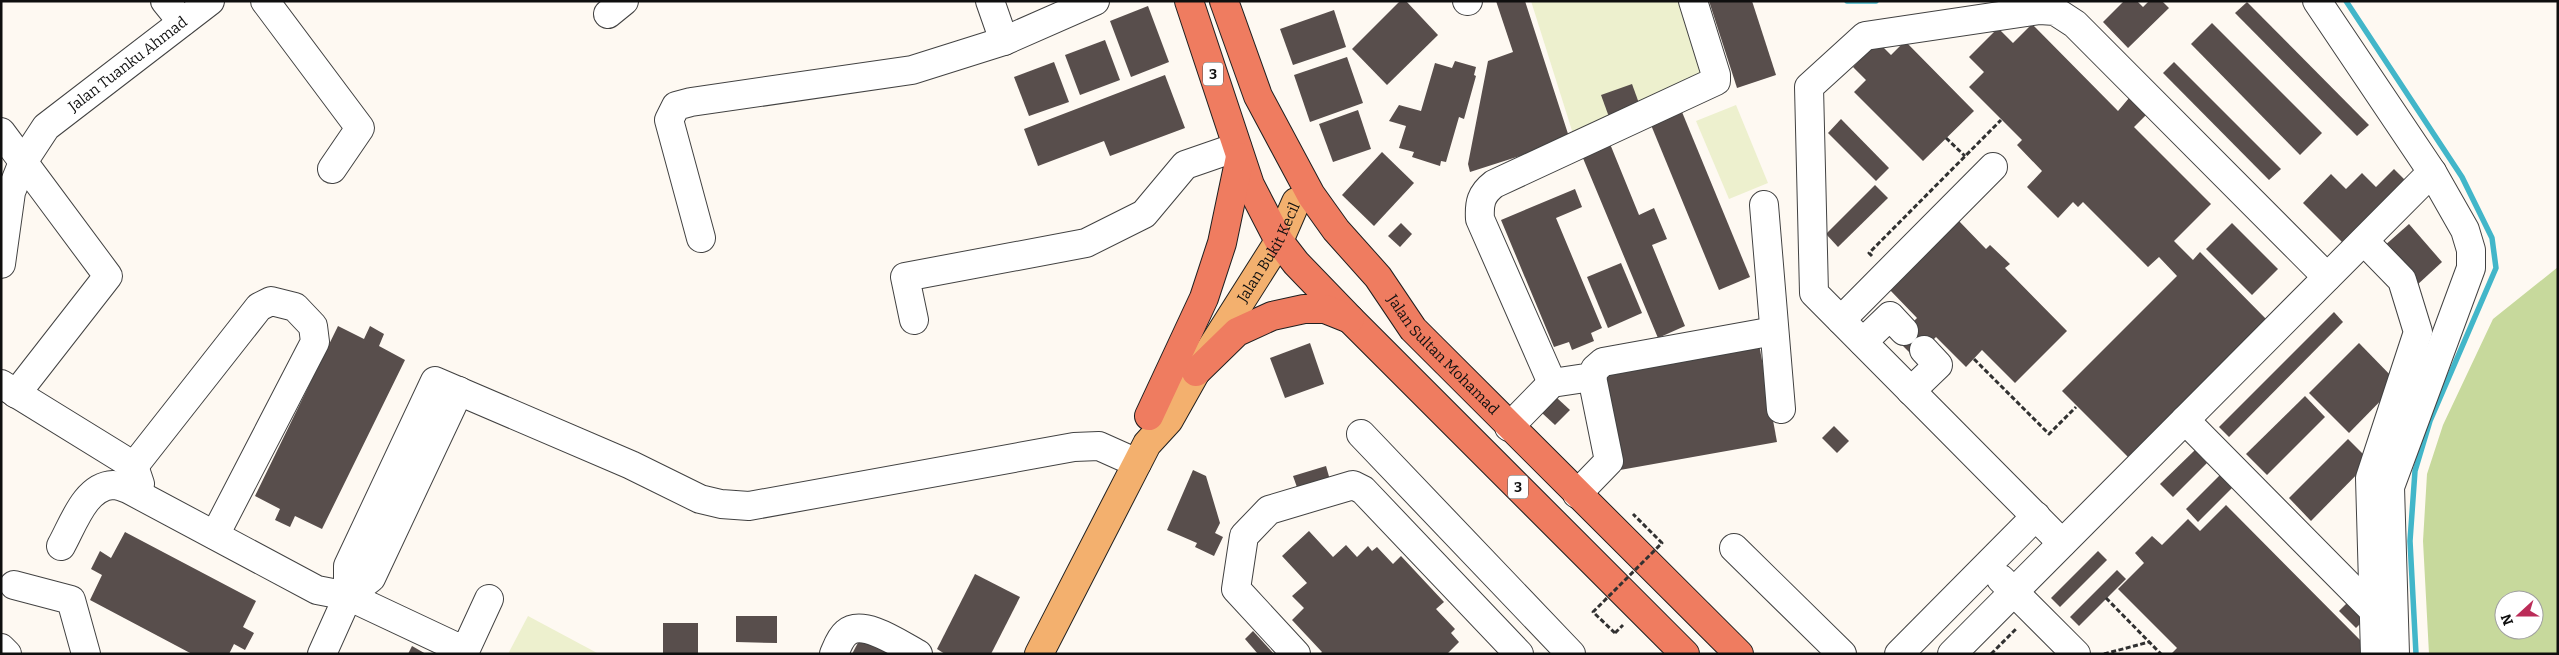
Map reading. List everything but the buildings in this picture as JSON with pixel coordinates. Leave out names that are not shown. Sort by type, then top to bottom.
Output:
[{"type":"highway","name":"3","points":[[1189,1],[1250,186],[1274,232],[1296,263],[1685,654]]},
{"type":"highway","name":"Jalan Sultan Mohamad","points":[[1224,1],[1258,96],[1311,195],[1336,230],[1378,277],[1413,329],[1739,654]]},
{"type":"highway","name":"3","points":[[1258,96],[1296,202],[1313,230],[1335,254],[1413,329]]},
{"type":"highway","points":[[1149,416],[1204,298],[1222,243],[1238,152]]},
{"type":"highway","points":[[1196,372],[1237,332],[1272,316],[1304,309],[1325,309],[1351,320]]},
{"type":"main road","name":"Jalan Bukit Kecil","points":[[1142,454],[1149,416],[1296,202]]},
{"type":"main road","name":"Jalan Bukit Kecil","points":[[1039,654],[1142,454],[1169,420],[1274,232]]},
{"type":"street","points":[[165,1],[182,22]]},
{"type":"street","name":"Jalan Tuanku Ahmad","points":[[1,264],[12,192],[23,162],[46,127],[210,1]]},
{"type":"street","points":[[265,1],[360,128],[332,170]]},
{"type":"street","points":[[990,1],[1004,41]]},
{"type":"street","points":[[701,238],[668,120],[676,106],[691,102],[912,70],[1004,41],[1095,1]]},
{"type":"street","points":[[1552,383],[1480,219],[1480,204],[1484,192],[1494,184],[1716,81],[1716,75],[1693,1]]},
{"type":"street","points":[[2317,1],[2432,172],[2465,230],[2470,250],[2470,268],[2390,487],[2395,654]]},
{"type":"street","points":[[2062,543],[1814,293],[1809,87],[1865,36],[2040,10],[2055,11],[2075,24],[2327,277]]},
{"type":"street","points":[[1,132],[108,276],[9,389],[134,466],[145,497]]},
{"type":"street","points":[[914,320],[906,276],[1086,243],[1144,214],[1185,165],[1238,152]]},
{"type":"street","points":[[1841,320],[1993,167]]},
{"type":"street","points":[[1952,654],[2432,172]]},
{"type":"street","points":[[1764,205],[1781,410]]},
{"type":"street","points":[[2364,241],[2402,280],[2418,332],[2370,478],[2375,654]]},
{"type":"street","points":[[134,466],[259,307],[271,301],[295,306],[313,326],[315,342],[215,535]]},
{"type":"street","points":[[1863,342],[1890,316],[1904,330]]},
{"type":"street","points":[[1577,494],[1609,461],[1592,377],[1595,369],[1604,362],[1774,331]]},
{"type":"street","points":[[1912,391],[1938,364],[1924,350]]},
{"type":"street","points":[[1509,426],[1552,383],[1592,377]]},
{"type":"street","points":[[322,654],[348,596],[371,578],[447,386],[630,465],[700,499],[721,504],[748,506],[1074,447],[1099,446],[1142,454]]},
{"type":"street","points":[[2184,420],[2374,611]]},
{"type":"street","points":[[1361,434],[1570,654]]},
{"type":"street","points":[[1296,654],[1236,589],[1244,536],[1269,510],[1353,484],[1363,490],[1519,654]]},
{"type":"street","points":[[61,546],[89,496],[100,489],[113,485],[128,489],[145,497],[317,590],[348,596],[465,651],[489,599]]},
{"type":"street","points":[[1899,654],[2036,516]]},
{"type":"street","points":[[1431,562],[1458,536]]},
{"type":"street","points":[[1734,548],[1842,654]]},
{"type":"street","points":[[1988,565],[2076,654]]},
{"type":"street","points":[[14,585],[71,600],[86,654]]},
{"type":"street","points":[[839,644],[854,627],[867,628],[918,654]]},
{"type":"street","points":[[1,648],[7,654]]},
{"type":"path","points":[[1946,138],[1965,156]]},
{"type":"path","points":[[1974,359],[2049,434],[2076,407]]},
{"type":"path","points":[[1615,634],[1593,612],[1662,543],[1633,514]]},
{"type":"path","points":[[2106,598],[2161,654]]},
{"type":"path","points":[[2104,654],[2149,642]]},
{"type":"green space","points":[[1531,1],[1680,1],[1705,77],[1574,137]]},
{"type":"green space","points":[[1736,105],[1768,183],[1729,199],[1696,121]]},
{"type":"green space","points":[[2558,267],[2558,654],[2429,654],[2423,541],[2427,474],[2443,425],[2493,319]]},
{"type":"green space","points":[[528,616],[599,654],[508,654]]},
{"type":"waterway","points":[[1847,1],[1876,1]]},
{"type":"waterway","points":[[2346,1],[2462,177],[2492,238],[2496,268],[2430,421],[2415,471],[2410,541],[2416,654]]}]
